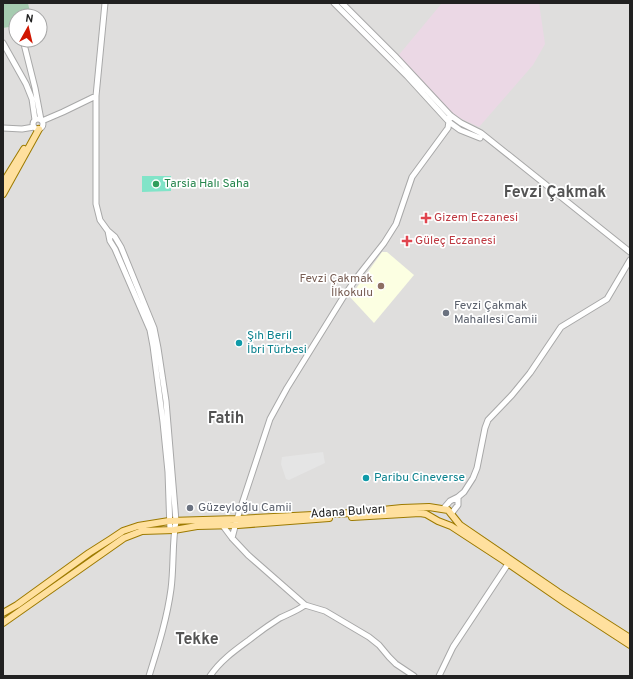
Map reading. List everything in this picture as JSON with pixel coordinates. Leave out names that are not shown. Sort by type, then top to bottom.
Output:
[{"type":"main road","points":[[3,183],[38,128]]},
{"type":"main road","points":[[3,194],[38,128]]},
{"type":"main road","name":"Adana Bulvarı","points":[[3,623],[124,538],[142,531],[172,530],[197,526],[223,526],[236,522],[408,508],[429,507],[444,509]]},
{"type":"main road","points":[[438,521],[438,514],[441,510],[448,510],[460,525],[558,592],[630,638]]},
{"type":"main road","name":"Adana Bulvarı","points":[[3,613],[17,605],[93,550],[123,531],[138,526],[173,521],[236,522],[420,513],[426,514],[451,526],[630,645]]},
{"type":"main road","points":[[447,524],[452,519],[451,514]]},
{"type":"street","points":[[105,3],[96,96],[96,204],[100,220],[108,231],[115,237],[121,247],[154,328],[166,400],[173,521],[173,571],[160,641],[149,676]]},
{"type":"street","points":[[334,3],[407,76],[449,122],[460,130],[480,138]]},
{"type":"street","points":[[342,3],[395,56],[450,115],[461,123],[481,133],[630,252]]},
{"type":"street","points":[[3,43],[26,84],[32,99],[35,120],[33,123],[38,128]]},
{"type":"street","points":[[25,48],[43,123],[38,128]]},
{"type":"street","points":[[26,84],[36,90]]},
{"type":"street","points":[[35,120],[39,119],[42,121],[96,96]]},
{"type":"street","points":[[3,128],[38,128],[63,112]]},
{"type":"street","points":[[232,538],[270,419],[344,296],[384,243],[396,224],[412,176],[448,128],[450,115]]},
{"type":"street","points":[[444,509],[450,501],[464,492],[473,478],[488,420],[512,395],[561,327],[607,299],[630,260]]},
{"type":"street","points":[[451,514],[458,505],[458,497]]},
{"type":"street","points":[[223,526],[248,555],[305,605],[325,611],[369,637],[379,645],[392,660],[414,676]]},
{"type":"street","points":[[439,676],[452,647],[508,564]]},
{"type":"street","points":[[210,676],[228,655],[268,626],[305,605]]},
{"type":"shaded area","points":[[3,3],[28,3],[29,8],[8,8],[8,27],[3,28]]},
{"type":"shaded area","points":[[28,3],[630,3],[630,676],[3,676],[3,28],[8,27],[8,48],[48,48],[48,8],[29,8]]},
{"type":"shaded area","points":[[442,3],[539,3],[545,44],[533,65],[479,127],[455,116],[398,56]]},
{"type":"shaded area","name":"Fevzi Çakmak İlkokulu","points":[[382,252],[387,252],[414,275],[374,323],[350,297]]},
{"type":"shaded area","points":[[323,452],[325,463],[289,480],[286,479],[281,464],[282,457]]},
{"type":"green space","name":"Tarsia Halı Saha","points":[[142,176],[171,176],[171,191],[142,192]]},
{"type":"place","name":"Tarsia Halı Saha","points":[[156,184]]},
{"type":"place","name":"Gizem Eczanesi","points":[[426,218]]},
{"type":"place","name":"Güleç Eczanesi","points":[[407,241]]},
{"type":"place","name":"Fevzi Çakmak İlkokulu","points":[[381,286]]},
{"type":"place","name":"Fevzi Çakmak Mahallesi Camii","points":[[446,313]]},
{"type":"place","name":"Şıh Beril İbri Türbesi","points":[[239,343]]},
{"type":"place","name":"Paribu Cineverse","points":[[366,478]]},
{"type":"place","name":"Güzeyloğlu Camii","points":[[190,508]]},
{"type":"district","name":"Fevzi Çakmak","points":[[555,193]]},
{"type":"district","name":"Fatih","points":[[226,419]]},
{"type":"district","name":"Tekke","points":[[197,640]]}]
